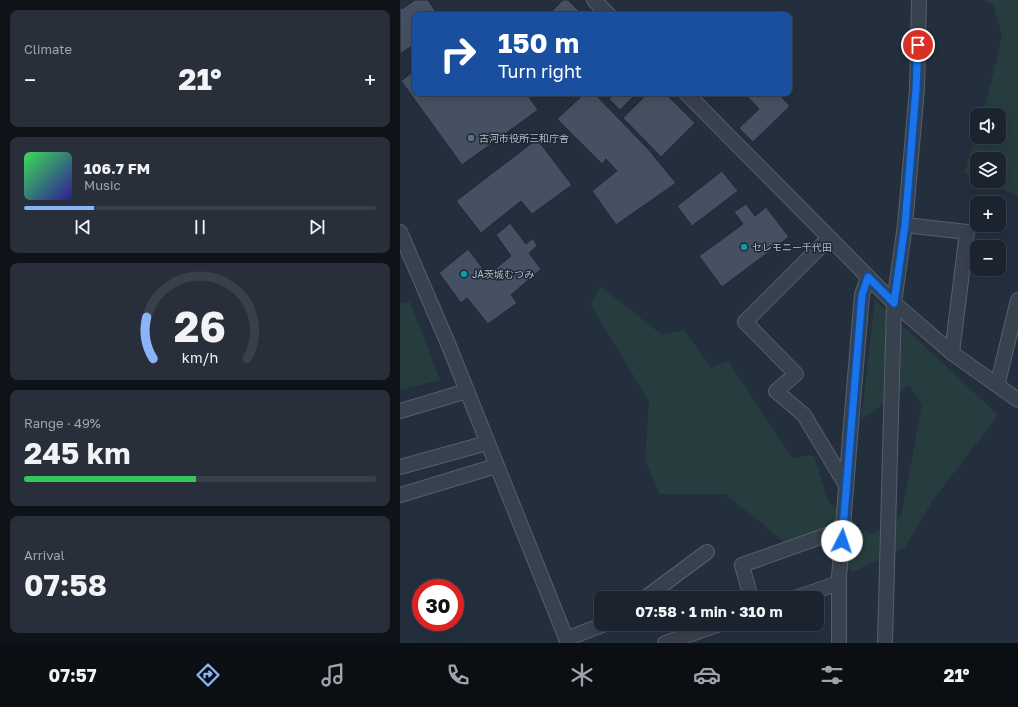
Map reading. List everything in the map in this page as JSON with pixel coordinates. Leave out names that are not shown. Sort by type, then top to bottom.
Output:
[{"type":"street","points":[[594,0],[606,12]]},
{"type":"street","points":[[885,643],[894,303],[905,225],[916,89],[919,0]]},
{"type":"street","points":[[689,96],[894,303],[952,353],[1018,400]]},
{"type":"street","points":[[905,225],[967,232],[952,353]]},
{"type":"street","points":[[400,232],[467,391],[567,641],[594,629]]},
{"type":"street","points":[[829,238],[745,322],[796,374],[776,391],[804,416],[846,485]]},
{"type":"street","points":[[839,643],[839,583],[846,485],[862,295],[868,277]]},
{"type":"street","points":[[995,384],[999,378],[1018,300]]},
{"type":"street","points":[[400,411],[467,391]]},
{"type":"street","points":[[400,467],[487,443]]},
{"type":"street","points":[[400,495],[496,466]]},
{"type":"street","points":[[750,591],[742,565],[843,529]]},
{"type":"street","points":[[654,591],[707,552]]},
{"type":"street","points":[[816,591],[839,583]]},
{"type":"street","points":[[665,643],[700,631]]},
{"type":"green space","points":[[984,0],[1018,0],[1018,196],[999,188],[1006,188],[1006,152],[970,152],[973,144],[1006,144],[1006,108],[984,108],[1002,36],[993,5]]},
{"type":"green space","points":[[970,153],[970,176],[964,173]]},
{"type":"green space","points":[[600,286],[662,335],[684,330],[711,368],[728,361],[792,458],[814,455],[828,501],[870,535],[901,517],[922,404],[909,385],[861,420],[875,300],[998,415],[933,500],[905,547],[853,572],[816,532],[786,543],[725,494],[660,494],[645,460],[649,401],[591,305]]},
{"type":"green space","points":[[410,302],[440,380],[400,390],[400,303]]},
{"type":"building","points":[[415,0],[428,0],[436,12],[412,12],[412,46],[400,54],[400,6],[402,9]]},
{"type":"building","points":[[563,0],[568,0],[580,12],[551,12]]},
{"type":"building","name":"古河市役所三和庁舎","points":[[412,72],[412,96],[528,96],[538,110],[462,165],[401,81]]},
{"type":"building","points":[[582,96],[597,96],[648,149],[676,183],[616,225],[592,191],[617,171],[606,159],[602,164],[557,119]]},
{"type":"building","points":[[612,96],[634,96],[620,110],[609,99]]},
{"type":"building","points":[[645,96],[668,96],[695,123],[661,157],[623,118]]},
{"type":"building","points":[[747,96],[781,96],[790,106],[753,142],[739,128],[759,109]]},
{"type":"building","points":[[537,139],[572,185],[532,214],[521,201],[481,233],[456,201]]},
{"type":"building","points":[[722,171],[738,191],[692,226],[677,206]]},
{"type":"building","name":"セレモニー千代田","points":[[746,204],[755,216],[766,207],[789,237],[722,287],[699,256],[743,224],[734,212]]},
{"type":"building","name":"JA茨城むつみ","points":[[510,223],[526,244],[533,238],[537,246],[529,253],[541,269],[511,295],[517,303],[488,324],[467,298],[461,303],[439,273],[468,249],[488,275],[511,256],[496,235]]},
{"type":"place","name":"古河市役所三和庁舎","points":[[471,138]]},
{"type":"place","name":"セレモニー千代田","points":[[744,247]]},
{"type":"place","name":"JA茨城むつみ","points":[[464,274]]},
{"type":"route","points":[[842,541],[850,425],[862,295],[868,277],[894,303],[905,225],[918,45]]}]
